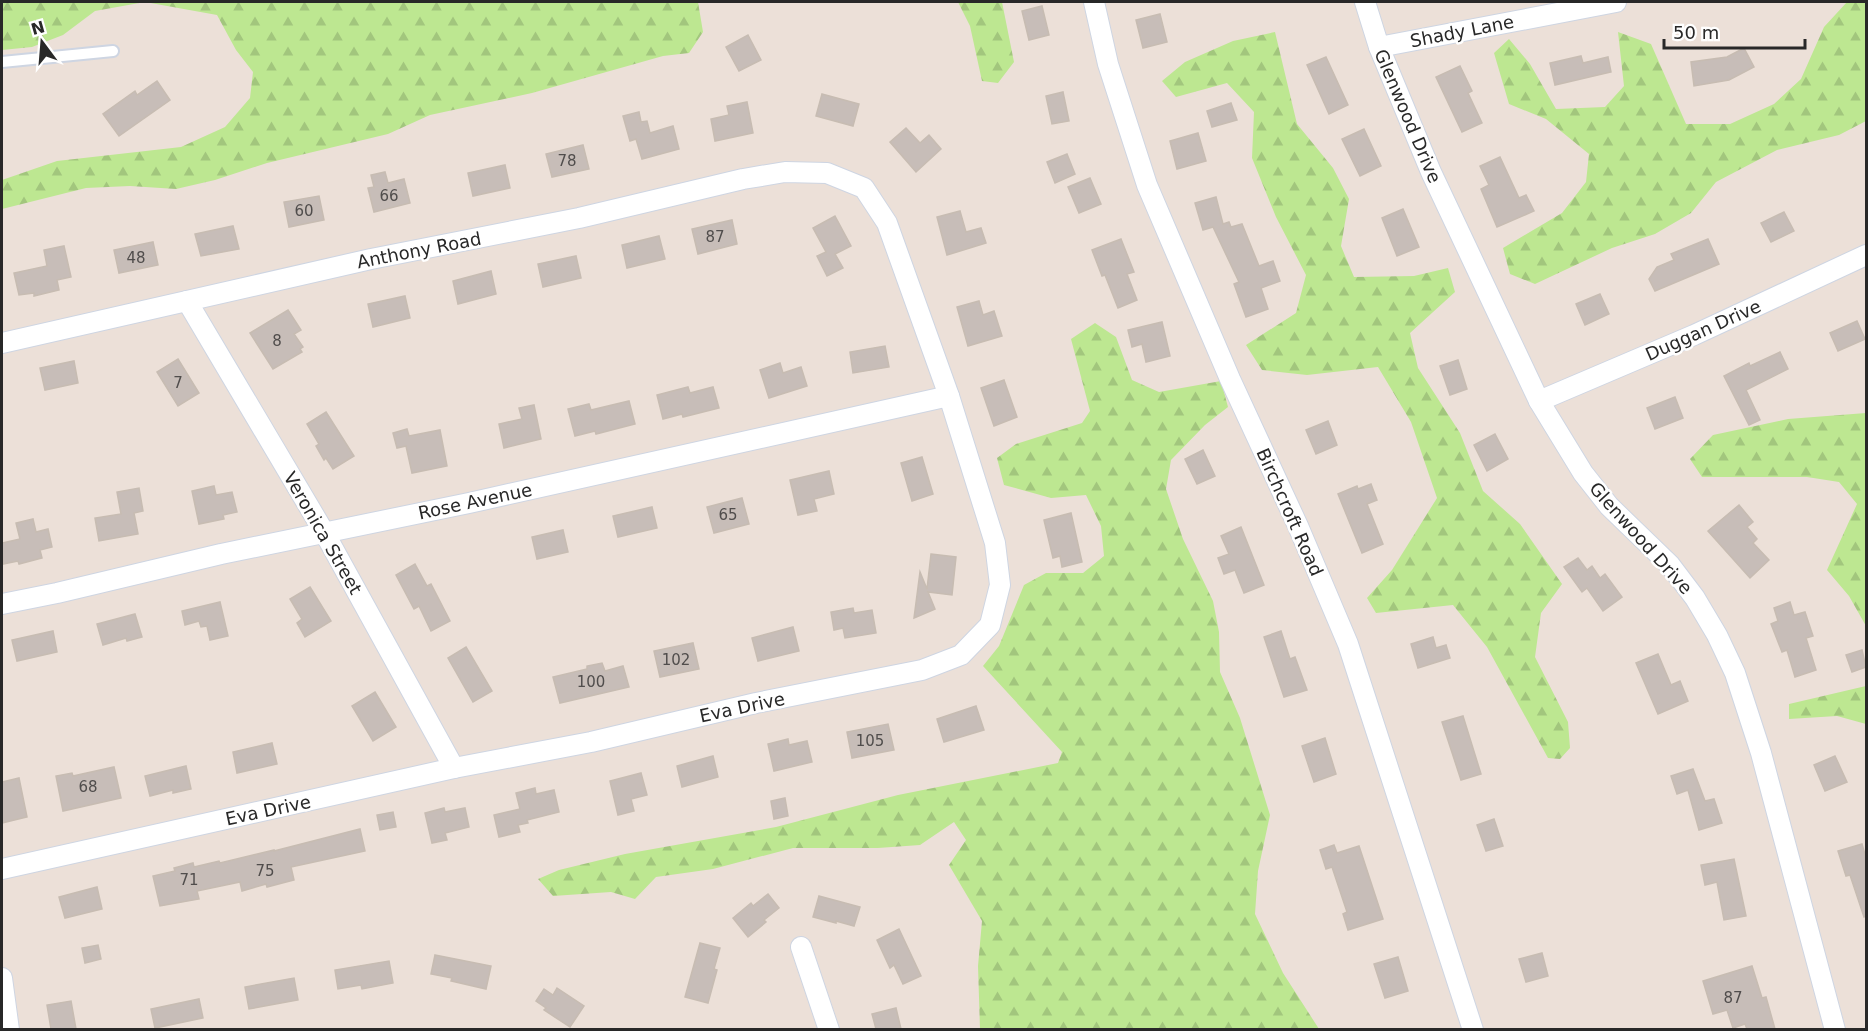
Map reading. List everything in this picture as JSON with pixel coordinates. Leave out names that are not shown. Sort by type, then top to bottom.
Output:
[{"type":"street","name":"Birchcroft Road","points":[[1094,2],[1108,64],[1147,185],[1348,644],[1473,1029]]},
{"type":"street","name":"Glenwood Drive","points":[[1365,2],[1379,47],[1431,172],[1539,401],[1583,473],[1609,506],[1670,565],[1695,598],[1717,634],[1735,673],[1761,753],[1835,1029]]},
{"type":"street","name":"Shady Lane","points":[[1379,47],[1616,2]]},
{"type":"street","name":"Anthony Road","points":[[2,343],[371,259],[579,218],[743,179],[785,172],[827,172],[838,177]]},
{"type":"street","name":"Eva Drive","points":[[2,869],[454,768],[591,742],[756,704],[922,670],[961,655],[990,625],[1000,585],[995,543],[949,396],[887,223],[864,188],[838,177]]},
{"type":"street","name":"Duggan Drive","points":[[1539,401],[1694,335],[1866,255]]},
{"type":"street","name":"Veronica Street","points":[[187,301],[324,532],[454,768]]},
{"type":"street","name":"Rose Avenue","points":[[2,604],[221,554],[493,498],[949,396]]},
{"type":"street","points":[[801,947],[829,1029]]},
{"type":"street","points":[[2,978],[9,1029]]},
{"type":"lane","points":[[2,62],[113,51]]},
{"type":"green space","points":[[2,2],[145,2],[95,11],[63,35],[32,47],[2,50]]},
{"type":"green space","points":[[145,2],[698,2],[703,32],[689,53],[663,56],[532,93],[430,115],[388,134],[267,163],[215,180],[176,189],[130,186],[86,188],[2,209],[2,180],[57,161],[181,147],[225,127],[250,98],[253,72],[236,50],[217,15]]},
{"type":"green space","points":[[958,2],[1002,2],[1014,62],[998,83],[982,81],[970,26]]},
{"type":"green space","points":[[1847,2],[1866,2],[1866,121],[1839,135],[1777,150],[1716,182],[1691,213],[1655,234],[1612,248],[1535,284],[1510,274],[1503,248],[1562,213],[1586,182],[1589,154],[1546,119],[1509,104],[1494,53],[1509,39],[1530,64],[1556,109],[1605,107],[1624,86],[1618,32],[1651,44],[1686,124],[1730,124],[1774,104],[1801,79],[1824,27]]},
{"type":"green space","points":[[1275,32],[1297,124],[1333,168],[1349,199],[1341,246],[1354,277],[1414,276],[1448,268],[1455,292],[1410,333],[1418,368],[1460,433],[1483,491],[1520,524],[1562,584],[1541,613],[1535,657],[1568,722],[1570,748],[1560,759],[1548,758],[1487,647],[1453,605],[1376,613],[1367,598],[1392,570],[1437,498],[1411,422],[1378,367],[1307,375],[1262,370],[1246,345],[1296,313],[1306,275],[1276,217],[1252,158],[1254,112],[1227,83],[1176,97],[1162,81],[1185,62],[1233,41]]},
{"type":"green space","points":[[1095,323],[1116,337],[1132,380],[1159,392],[1221,381],[1228,407],[1205,425],[1171,460],[1166,489],[1183,539],[1213,601],[1219,632],[1220,672],[1240,718],[1270,815],[1258,871],[1255,914],[1283,973],[1319,1029],[980,1029],[978,966],[982,921],[949,865],[966,840],[954,822],[920,845],[878,848],[793,848],[713,869],[656,877],[635,899],[611,892],[553,896],[538,879],[559,870],[625,854],[776,827],[898,795],[1058,763],[1062,752],[983,666],[999,646],[1024,585],[1046,573],[1083,573],[1104,556],[1101,526],[1086,495],[1051,498],[1004,485],[997,458],[1016,444],[1082,423],[1090,411],[1071,339]]},
{"type":"green space","points":[[1866,413],[1866,626],[1849,596],[1827,570],[1857,504],[1839,482],[1807,477],[1702,477],[1690,459],[1713,435],[1788,419]]},
{"type":"green space","points":[[1866,686],[1866,724],[1837,716],[1789,719],[1789,704]]},
{"type":"building","points":[[1042,6],[1049,35],[1029,40],[1022,11]]},
{"type":"building","points":[[1160,14],[1167,42],[1143,48],[1136,20]]},
{"type":"building","points":[[748,35],[761,60],[739,71],[726,47]]},
{"type":"building","points":[[1744,48],[1754,67],[1729,80],[1694,86],[1691,62],[1727,57]]},
{"type":"building","points":[[1581,56],[1583,63],[1608,57],[1611,72],[1555,85],[1550,63]]},
{"type":"building","points":[[1326,57],[1348,105],[1329,114],[1307,65]]},
{"type":"building","points":[[1460,66],[1472,91],[1468,93],[1482,123],[1462,132],[1436,77]]},
{"type":"building","points":[[157,81],[170,100],[119,136],[103,114],[135,91],[137,95]]},
{"type":"building","points":[[1063,92],[1069,121],[1052,124],[1046,96]]},
{"type":"building","points":[[822,94],[859,104],[853,126],[816,116]]},
{"type":"building","points":[[747,102],[753,133],[715,141],[711,119],[729,115],[727,106]]},
{"type":"building","points":[[1231,103],[1237,120],[1212,127],[1207,111]]},
{"type":"building","points":[[639,112],[641,122],[647,121],[650,133],[673,126],[679,149],[642,159],[636,139],[630,141],[623,116]]},
{"type":"building","points":[[906,128],[920,143],[929,135],[941,149],[916,172],[890,142]]},
{"type":"building","points":[[1364,129],[1381,166],[1360,176],[1342,139]]},
{"type":"building","points":[[1198,133],[1206,161],[1177,169],[1170,141]]},
{"type":"building","points":[[583,145],[589,169],[552,177],[546,154]]},
{"type":"building","points":[[1067,154],[1075,174],[1055,183],[1047,162]]},
{"type":"building","points":[[1500,157],[1519,198],[1526,195],[1534,211],[1497,227],[1481,189],[1489,185],[1480,166]]},
{"type":"building","points":[[505,165],[510,188],[473,196],[468,173]]},
{"type":"building","points":[[385,172],[388,183],[404,179],[410,203],[374,212],[368,188],[374,187],[371,175]]},
{"type":"building","points":[[1090,178],[1101,204],[1079,213],[1068,187]]},
{"type":"building","points":[[319,196],[324,220],[289,227],[284,202]]},
{"type":"building","points":[[1216,197],[1223,224],[1229,222],[1231,227],[1242,224],[1259,266],[1273,261],[1280,281],[1261,288],[1268,309],[1246,317],[1234,284],[1239,282],[1213,227],[1203,230],[1195,203]]},
{"type":"building","points":[[1403,209],[1419,247],[1397,256],[1382,218]]},
{"type":"building","points":[[960,211],[966,232],[981,228],[986,243],[947,255],[937,217]]},
{"type":"building","points":[[1784,212],[1794,231],[1771,242],[1761,223]]},
{"type":"building","points":[[835,216],[851,246],[835,254],[843,268],[827,276],[817,256],[826,252],[813,228]]},
{"type":"building","points":[[732,220],[737,244],[698,254],[692,229]]},
{"type":"building","points":[[233,226],[239,249],[201,256],[195,234]]},
{"type":"building","points":[[659,236],[665,259],[627,268],[622,245]]},
{"type":"building","points":[[1121,239],[1134,272],[1127,274],[1137,300],[1118,308],[1092,250]]},
{"type":"building","points":[[1708,239],[1719,264],[1655,291],[1649,279],[1657,267],[1674,260],[1671,254]]},
{"type":"building","points":[[153,242],[158,265],[119,273],[114,250]]},
{"type":"building","points":[[64,246],[71,277],[57,280],[59,290],[34,296],[34,293],[19,295],[14,273],[47,266],[44,250]]},
{"type":"building","points":[[576,256],[581,278],[543,287],[538,264]]},
{"type":"building","points":[[491,271],[496,294],[458,304],[453,281]]},
{"type":"building","points":[[1600,294],[1609,314],[1585,325],[1576,304]]},
{"type":"building","points":[[405,296],[410,318],[373,327],[368,304]]},
{"type":"building","points":[[979,301],[983,315],[994,311],[1002,336],[968,346],[957,307]]},
{"type":"building","points":[[288,310],[301,330],[294,334],[303,347],[300,349],[302,352],[273,369],[250,333]]},
{"type":"building","points":[[1857,321],[1865,339],[1838,351],[1830,333]]},
{"type":"building","points":[[1162,322],[1170,356],[1146,362],[1142,344],[1132,347],[1128,330]]},
{"type":"building","points":[[885,346],[889,367],[853,373],[850,352]]},
{"type":"building","points":[[1780,352],[1788,369],[1746,390],[1760,420],[1749,425],[1724,376],[1749,363],[1750,366]]},
{"type":"building","points":[[178,359],[199,393],[178,406],[157,372]]},
{"type":"building","points":[[1458,360],[1467,389],[1450,395],[1440,366]]},
{"type":"building","points":[[74,361],[78,383],[45,390],[40,368]]},
{"type":"building","points":[[780,363],[783,373],[801,367],[807,386],[769,398],[760,370]]},
{"type":"building","points":[[1004,380],[1017,417],[994,426],[981,388]]},
{"type":"building","points":[[688,387],[690,393],[713,387],[719,408],[683,417],[682,414],[663,419],[657,395]]},
{"type":"building","points":[[1675,397],[1683,418],[1655,429],[1647,408]]},
{"type":"building","points":[[629,401],[635,424],[596,434],[595,431],[575,436],[568,409],[589,404],[591,410]]},
{"type":"building","points":[[534,405],[541,439],[504,448],[499,424],[522,419],[519,408]]},
{"type":"building","points":[[326,412],[354,456],[333,469],[326,458],[324,460],[316,446],[319,444],[307,424]]},
{"type":"building","points":[[1328,421],[1337,445],[1316,454],[1306,430]]},
{"type":"building","points":[[407,429],[409,436],[440,430],[447,466],[412,473],[406,446],[397,448],[393,433]]},
{"type":"building","points":[[1495,434],[1508,459],[1487,471],[1474,445]]},
{"type":"building","points":[[1203,450],[1215,476],[1197,484],[1185,459]]},
{"type":"building","points":[[922,457],[933,494],[912,501],[901,463]]},
{"type":"building","points":[[829,471],[834,494],[814,499],[817,511],[798,515],[790,480]]},
{"type":"building","points":[[1371,484],[1377,500],[1367,504],[1383,544],[1362,553],[1338,494],[1357,486],[1358,489]]},
{"type":"building","points":[[214,486],[216,495],[232,492],[237,512],[223,515],[224,519],[199,524],[192,491]]},
{"type":"building","points":[[139,488],[143,511],[134,513],[138,534],[99,541],[95,518],[121,514],[117,492]]},
{"type":"building","points":[[742,498],[749,524],[714,533],[707,507]]},
{"type":"building","points":[[1739,505],[1753,522],[1747,527],[1757,539],[1753,543],[1769,560],[1750,578],[1708,531]]},
{"type":"building","points":[[652,507],[657,528],[618,537],[613,516]]},
{"type":"building","points":[[1071,513],[1082,562],[1062,567],[1060,556],[1053,558],[1044,520]]},
{"type":"building","points":[[33,519],[36,532],[48,529],[52,547],[40,550],[42,558],[19,564],[18,561],[3,564],[2,543],[20,539],[16,523]]},
{"type":"building","points":[[1241,527],[1264,585],[1244,593],[1235,570],[1224,574],[1218,558],[1229,554],[1221,536]]},
{"type":"building","points":[[563,530],[568,552],[537,559],[532,537]]},
{"type":"building","points":[[931,554],[956,557],[952,595],[928,592],[935,609],[914,618],[920,572],[927,589]]},
{"type":"building","points":[[1578,558],[1587,570],[1592,566],[1600,578],[1605,574],[1622,597],[1603,611],[1587,588],[1582,592],[1564,567]]},
{"type":"building","points":[[415,564],[427,586],[431,584],[450,621],[431,631],[419,606],[414,609],[396,575]]},
{"type":"building","points":[[310,587],[331,621],[305,637],[297,623],[302,619],[290,599]]},
{"type":"building","points":[[220,602],[228,636],[210,640],[207,626],[201,627],[199,621],[185,625],[182,611]]},
{"type":"building","points":[[1790,602],[1794,615],[1805,612],[1813,636],[1806,638],[1816,670],[1795,677],[1787,650],[1782,652],[1771,624],[1778,621],[1774,608]]},
{"type":"building","points":[[853,608],[854,613],[872,610],[876,633],[845,638],[843,628],[834,630],[831,612]]},
{"type":"building","points":[[135,614],[142,637],[127,641],[126,638],[103,645],[97,624]]},
{"type":"building","points":[[793,627],[799,651],[758,661],[752,638]]},
{"type":"building","points":[[53,631],[57,652],[17,661],[12,640]]},
{"type":"building","points":[[1281,631],[1290,659],[1295,657],[1307,690],[1284,697],[1264,637]]},
{"type":"building","points":[[1433,637],[1436,648],[1446,645],[1450,658],[1418,668],[1411,644]]},
{"type":"building","points":[[693,643],[699,669],[660,677],[654,651]]},
{"type":"building","points":[[466,647],[492,691],[473,702],[448,658]]},
{"type":"building","points":[[1862,650],[1866,667],[1852,672],[1846,655]]},
{"type":"building","points":[[1658,654],[1671,685],[1680,681],[1688,701],[1658,714],[1636,663]]},
{"type":"building","points":[[602,663],[605,671],[623,666],[629,687],[560,703],[553,677]]},
{"type":"building","points":[[375,692],[396,727],[373,741],[352,706]]},
{"type":"building","points":[[976,706],[984,730],[944,742],[937,719]]},
{"type":"building","points":[[1463,716],[1481,774],[1461,780],[1442,722]]},
{"type":"building","points":[[888,724],[894,750],[852,758],[847,732]]},
{"type":"building","points":[[1325,738],[1336,774],[1314,782],[1302,746]]},
{"type":"building","points":[[788,739],[789,745],[807,741],[812,762],[774,771],[768,744]]},
{"type":"building","points":[[272,743],[277,764],[237,773],[233,752]]},
{"type":"building","points":[[713,756],[718,777],[682,787],[677,766]]},
{"type":"building","points":[[1835,756],[1847,782],[1825,791],[1814,765]]},
{"type":"building","points":[[186,766],[191,789],[173,793],[173,790],[150,796],[145,776]]},
{"type":"building","points":[[114,767],[121,798],[63,811],[56,776],[72,773],[73,776]]},
{"type":"building","points":[[1693,769],[1705,801],[1714,799],[1722,823],[1699,830],[1688,790],[1677,794],[1671,776]]},
{"type":"building","points":[[641,773],[647,795],[631,799],[634,811],[618,815],[610,781]]},
{"type":"building","points":[[19,778],[27,817],[2,823],[2,782]]},
{"type":"building","points":[[535,788],[536,794],[554,790],[559,812],[527,820],[528,823],[518,825],[520,832],[499,837],[494,815],[520,809],[516,793]]},
{"type":"building","points":[[785,798],[788,816],[774,819],[771,801]]},
{"type":"building","points":[[444,808],[445,812],[465,808],[469,827],[445,833],[447,840],[432,843],[425,813]]},
{"type":"building","points":[[393,812],[396,827],[380,830],[377,815]]},
{"type":"building","points":[[1494,819],[1503,846],[1486,851],[1477,825]]},
{"type":"building","points":[[360,829],[365,851],[291,867],[294,880],[267,887],[266,884],[242,891],[240,882],[197,891],[199,899],[160,906],[153,876],[175,871],[174,868],[193,863],[194,867],[219,861],[220,863]]},
{"type":"building","points":[[1862,844],[1866,858],[1866,916],[1864,917],[1850,875],[1846,876],[1838,851]]},
{"type":"building","points":[[1334,845],[1337,853],[1359,846],[1383,919],[1348,930],[1343,914],[1347,912],[1332,867],[1326,869],[1320,850]]},
{"type":"building","points":[[1734,859],[1746,916],[1724,920],[1717,882],[1705,885],[1701,865]]},
{"type":"building","points":[[97,887],[102,909],[65,918],[59,897]]},
{"type":"building","points":[[768,894],[779,908],[748,937],[733,918],[751,903],[753,906]]},
{"type":"building","points":[[819,896],[860,907],[854,926],[813,917]]},
{"type":"building","points":[[899,929],[921,976],[903,984],[894,965],[890,968],[877,940]]},
{"type":"building","points":[[700,943],[720,948],[708,1003],[685,997]]},
{"type":"building","points":[[98,945],[101,959],[85,963],[82,948]]},
{"type":"building","points":[[1542,953],[1548,976],[1526,982],[1519,959]]},
{"type":"building","points":[[435,955],[491,966],[486,989],[431,974]]},
{"type":"building","points":[[1398,957],[1408,991],[1385,998],[1374,964]]},
{"type":"building","points":[[389,961],[393,983],[362,989],[361,985],[338,989],[335,970]]},
{"type":"building","points":[[1752,966],[1762,998],[1766,997],[1775,1029],[1747,1029],[1745,1024],[1733,1028],[1727,1010],[1713,1014],[1703,981]]},
{"type":"building","points":[[294,978],[298,1000],[249,1009],[245,987]]},
{"type":"building","points":[[557,988],[584,1006],[570,1027],[544,1010],[546,1008],[536,1001],[544,989],[553,995]]},
{"type":"building","points":[[199,999],[203,1018],[155,1028],[151,1009]]},
{"type":"building","points":[[71,1001],[76,1029],[51,1029],[47,1005]]},
{"type":"building","points":[[896,1008],[901,1029],[876,1029],[872,1014]]}]
